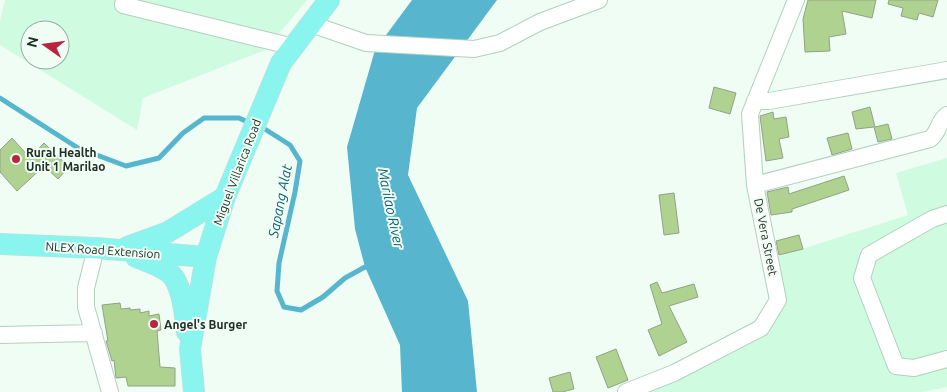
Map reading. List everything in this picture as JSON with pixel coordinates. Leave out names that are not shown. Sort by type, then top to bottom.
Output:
[{"type":"main road","name":"Miguel Villarica Road","points":[[194,392],[190,349],[206,257],[225,197],[281,63],[330,0]]},
{"type":"main road","points":[[105,249],[134,245],[168,232],[225,197]]},
{"type":"main road","name":"NLEX Road Extension","points":[[0,244],[105,249],[206,257]]},
{"type":"main road","points":[[105,249],[153,263],[174,277],[184,305],[190,349]]},
{"type":"street","points":[[124,0],[123,5],[294,47]]},
{"type":"street","points":[[311,24],[366,43],[474,50],[500,43],[540,22],[599,0]]},
{"type":"street","name":"De Vera Street","points":[[626,392],[674,374],[761,328],[778,300],[755,185],[750,114],[796,0]]},
{"type":"street","points":[[755,101],[769,101],[947,70]]},
{"type":"street","points":[[755,185],[930,139],[936,135],[941,122],[947,115]]},
{"type":"street","points":[[947,214],[932,218],[869,255],[862,278],[896,366],[914,368],[947,359]]},
{"type":"street","points":[[105,249],[86,288],[86,307],[110,392]]},
{"type":"street","points":[[0,335],[94,333]]},
{"type":"shaded area","points":[[5,0],[307,0],[265,50],[143,98],[137,130],[40,70],[70,70],[70,20],[20,20],[20,57],[0,45],[0,21]]},
{"type":"shaded area","points":[[947,158],[947,387],[923,392],[631,392],[762,333],[778,306],[771,259],[908,215],[896,173]]},
{"type":"water","name":"Marilao River","points":[[412,0],[497,0],[417,108],[408,175],[468,301],[477,392],[402,392],[400,345],[365,267],[355,229],[347,147],[375,50]]},
{"type":"building","points":[[808,0],[876,0],[872,18],[842,11],[846,34],[829,37],[830,51],[805,52],[803,19]]},
{"type":"building","points":[[889,0],[938,0],[933,17],[919,13],[917,20],[901,16],[903,8],[888,4]]},
{"type":"building","points":[[714,87],[736,93],[730,114],[709,108]]},
{"type":"building","points":[[870,107],[875,127],[888,124],[892,139],[878,142],[874,127],[856,129],[852,112]]},
{"type":"building","points":[[773,112],[774,119],[786,117],[789,137],[779,139],[783,158],[766,161],[760,116]]},
{"type":"building","points":[[848,133],[852,149],[832,155],[827,138]]},
{"type":"building","name":"Rural Health Unit 1 Marilao","points":[[12,138],[30,158],[44,143],[69,167],[58,179],[44,166],[17,191],[0,172],[0,150]]},
{"type":"building","points":[[844,176],[849,190],[792,209],[792,212],[771,215],[767,192],[788,187],[789,194]]},
{"type":"building","points":[[674,193],[679,233],[664,235],[659,195]]},
{"type":"building","points":[[799,235],[803,249],[779,255],[776,241]]},
{"type":"building","points":[[657,282],[662,293],[694,284],[698,297],[669,306],[687,342],[659,356],[648,330],[662,324],[650,285]]},
{"type":"building","points":[[120,303],[121,309],[140,309],[140,313],[149,311],[149,316],[159,314],[161,330],[157,331],[160,367],[175,368],[175,386],[128,386],[126,377],[116,378],[114,360],[112,361],[106,341],[108,341],[102,305]]},
{"type":"building","points":[[616,349],[628,380],[608,388],[596,357]]},
{"type":"building","points":[[570,372],[574,389],[553,392],[549,378]]},
{"type":"waterway","name":"Sapang Alat","points":[[0,98],[78,148],[126,166],[159,158],[183,133],[204,118],[239,118],[250,123]]},
{"type":"waterway","name":"Sapang Alat","points":[[260,126],[290,145],[300,161],[279,263],[277,291],[284,307],[301,310],[323,297],[345,278],[365,267],[370,267]]},
{"type":"place","name":"Rural Health Unit 1 Marilao","points":[[16,159]]},
{"type":"place","name":"Angel's Burger","points":[[154,324]]}]
